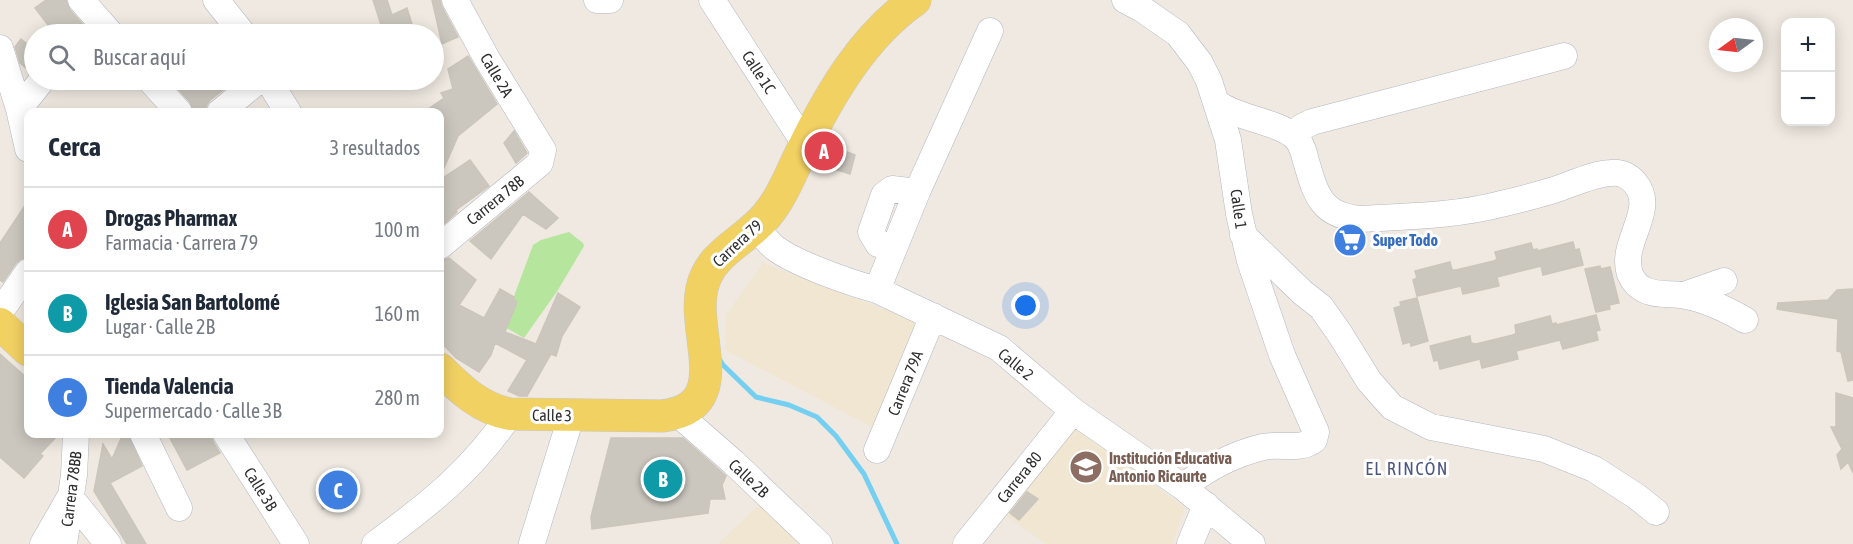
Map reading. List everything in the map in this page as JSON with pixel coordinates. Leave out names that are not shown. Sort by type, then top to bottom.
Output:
[{"type":"main road","name":"Carrera 79","points":[[678,414],[698,401],[705,384],[705,356],[699,307],[702,287],[710,267],[723,252],[756,227],[775,206],[805,144],[839,84],[863,48],[883,27],[915,0]]},
{"type":"main road","points":[[2,310],[24,324]]},
{"type":"main road","points":[[2,310],[24,344]]},
{"type":"main road","name":"Calle 3","points":[[444,372],[478,402],[491,409],[510,414],[662,416],[678,414]]},
{"type":"street","points":[[81,0],[102,24]]},
{"type":"street","points":[[216,0],[235,24]]},
{"type":"street","name":"Calle 2A","points":[[454,0],[543,150]]},
{"type":"street","points":[[597,0],[609,0]]},
{"type":"street","name":"Calle 1C","points":[[712,0],[805,144]]},
{"type":"street","name":"Calle 1","points":[[1125,0],[1169,27],[1186,43],[1204,72],[1217,103],[1233,167],[1243,235],[1265,308],[1282,355],[1314,426],[1316,436],[1310,443],[1297,446],[1266,446],[1250,450],[1221,462],[1183,487]]},
{"type":"street","points":[[877,290],[894,248],[878,244],[870,232],[884,195],[892,189],[917,192],[990,32]]},
{"type":"street","points":[[0,48],[24,131]]},
{"type":"street","points":[[1296,138],[1302,127],[1312,122],[1564,57]]},
{"type":"street","points":[[19,109],[34,90]]},
{"type":"street","points":[[157,90],[171,108]]},
{"type":"street","points":[[225,108],[247,90]]},
{"type":"street","points":[[274,90],[286,108]]},
{"type":"street","points":[[1217,103],[1234,113],[1288,132],[1296,138],[1302,147],[1319,198],[1326,207],[1346,218],[1465,213],[1554,190],[1600,174],[1614,172],[1626,175],[1641,191],[1644,202],[1628,262],[1631,275],[1638,286],[1648,292],[1684,295],[1706,301],[1745,320]]},
{"type":"street","name":"Carrera 78B","points":[[444,243],[540,163],[543,150]]},
{"type":"street","name":"Calle 2","points":[[756,227],[774,248],[787,256],[856,285],[877,290],[999,348],[1072,411],[1183,487],[1252,544]]},
{"type":"street","points":[[1243,235],[1303,293],[1321,307],[1369,381],[1392,407],[1431,427],[1544,449],[1594,469],[1656,512]]},
{"type":"street","points":[[2,310],[24,279]]},
{"type":"street","points":[[1684,295],[1724,281]]},
{"type":"street","name":"Carrera 79A","points":[[877,450],[933,316]]},
{"type":"street","name":"Carrera 80","points":[[966,544],[1072,411]]},
{"type":"street","points":[[375,544],[436,499],[460,477],[510,414]]},
{"type":"street","name":"Calle 2B","points":[[678,414],[733,462],[819,544]]},
{"type":"street","points":[[532,543],[567,430],[568,416]]},
{"type":"street","name":"Carrera 78BB","points":[[64,544],[74,475],[76,438]]},
{"type":"street","points":[[145,438],[179,508]]},
{"type":"street","name":"Calle 3B","points":[[229,438],[296,544]]},
{"type":"street","points":[[43,544],[70,497],[108,544]]},
{"type":"street","points":[[1190,544],[1206,505]]},
{"type":"shaded area","points":[[763,263],[920,323],[876,429],[725,350],[726,315]]},
{"type":"shaded area","name":"Institución Educativa Antonio Ricaurte","points":[[1075,426],[1185,508],[1172,544],[1046,544],[1004,514]]},
{"type":"shaded area","points":[[759,505],[801,544],[718,544]]},
{"type":"green space","points":[[569,232],[584,246],[558,290],[524,338],[503,326],[533,245],[541,240]]},
{"type":"building","points":[[46,0],[66,0],[70,10],[82,24],[47,24],[35,8]]},
{"type":"building","points":[[373,0],[387,0],[392,15],[407,8],[412,24],[381,24]]},
{"type":"building","points":[[432,0],[440,0],[458,37],[444,43],[444,24],[437,24]]},
{"type":"building","points":[[21,39],[24,42],[24,66],[20,63],[15,47]]},
{"type":"building","points":[[468,56],[497,104],[458,136],[444,168],[444,108],[430,108],[444,98],[441,93],[453,89],[448,69]]},
{"type":"building","points":[[179,90],[223,90],[210,100],[206,108],[192,108]]},
{"type":"building","points":[[514,131],[527,153],[516,163],[504,143]]},
{"type":"building","points":[[826,144],[855,155],[850,174],[816,163]]},
{"type":"building","points":[[470,160],[489,186],[456,210],[457,212],[444,223],[444,177]]},
{"type":"building","points":[[529,192],[558,218],[546,229],[523,214],[491,259],[470,241]]},
{"type":"building","points":[[24,207],[24,258],[16,263],[3,282],[0,280],[0,243]]},
{"type":"building","points":[[1573,242],[1575,250],[1579,249],[1583,265],[1543,275],[1541,266],[1497,277],[1499,286],[1463,294],[1461,286],[1417,296],[1413,280],[1417,278],[1415,271],[1450,262],[1452,270],[1456,270],[1494,261],[1497,259],[1495,252],[1531,243],[1533,250],[1537,249],[1537,251]]},
{"type":"building","points":[[449,258],[476,280],[459,305],[484,318],[500,289],[514,297],[517,302],[505,332],[536,344],[558,293],[580,307],[562,336],[556,356],[551,354],[527,396],[519,396],[508,391],[527,360],[495,343],[491,355],[479,372],[456,358],[444,345],[444,260]]},
{"type":"building","points":[[1600,266],[1601,269],[1610,267],[1619,303],[1609,305],[1610,309],[1596,312],[1585,269]]},
{"type":"building","points":[[1853,289],[1853,380],[1848,381],[1841,352],[1837,351],[1838,319],[1777,309],[1778,303],[1828,300],[1837,290]]},
{"type":"building","points":[[1417,298],[1428,341],[1411,346],[1410,342],[1403,344],[1394,308],[1401,306],[1400,302]]},
{"type":"building","points":[[1596,315],[1600,330],[1596,331],[1598,340],[1563,349],[1560,340],[1516,351],[1518,359],[1482,368],[1480,359],[1440,369],[1438,360],[1434,361],[1430,346],[1470,336],[1471,343],[1476,344],[1513,335],[1516,333],[1515,325],[1550,316],[1552,324],[1556,323],[1556,325]]},
{"type":"building","points":[[0,354],[24,375],[24,438],[55,438],[40,454],[43,456],[24,478],[0,457]]},
{"type":"building","points":[[1836,393],[1853,398],[1853,473],[1848,462],[1841,469],[1837,455],[1842,449],[1831,427],[1836,427]]},
{"type":"building","points":[[121,438],[130,438],[142,466],[110,483],[146,544],[127,544],[94,491],[103,444],[112,459]]},
{"type":"building","points":[[170,438],[212,438],[220,453],[187,470]]},
{"type":"building","points":[[611,438],[683,438],[726,476],[722,485],[725,499],[710,499],[708,513],[592,529],[591,517]]},
{"type":"building","points":[[338,483],[345,501],[323,509],[316,492]]},
{"type":"building","points":[[1027,492],[1038,499],[1019,520],[1010,513]]},
{"type":"waterway","points":[[718,357],[723,365],[756,397],[789,405],[817,417],[836,436],[864,474],[897,544]]},
{"type":"place","name":"Drogas Pharmax","points":[[824,151]]},
{"type":"place","name":"Super Todo","points":[[1350,240]]},
{"type":"place","name":"Institución Educativa Antonio Ricaurte","points":[[1086,467]]},
{"type":"place","name":"Iglesia San Bartolomé","points":[[663,479]]},
{"type":"place","name":"Tienda Valencia","points":[[338,490]]},
{"type":"district","name":"EL RINCÓN","points":[[1407,469]]}]
